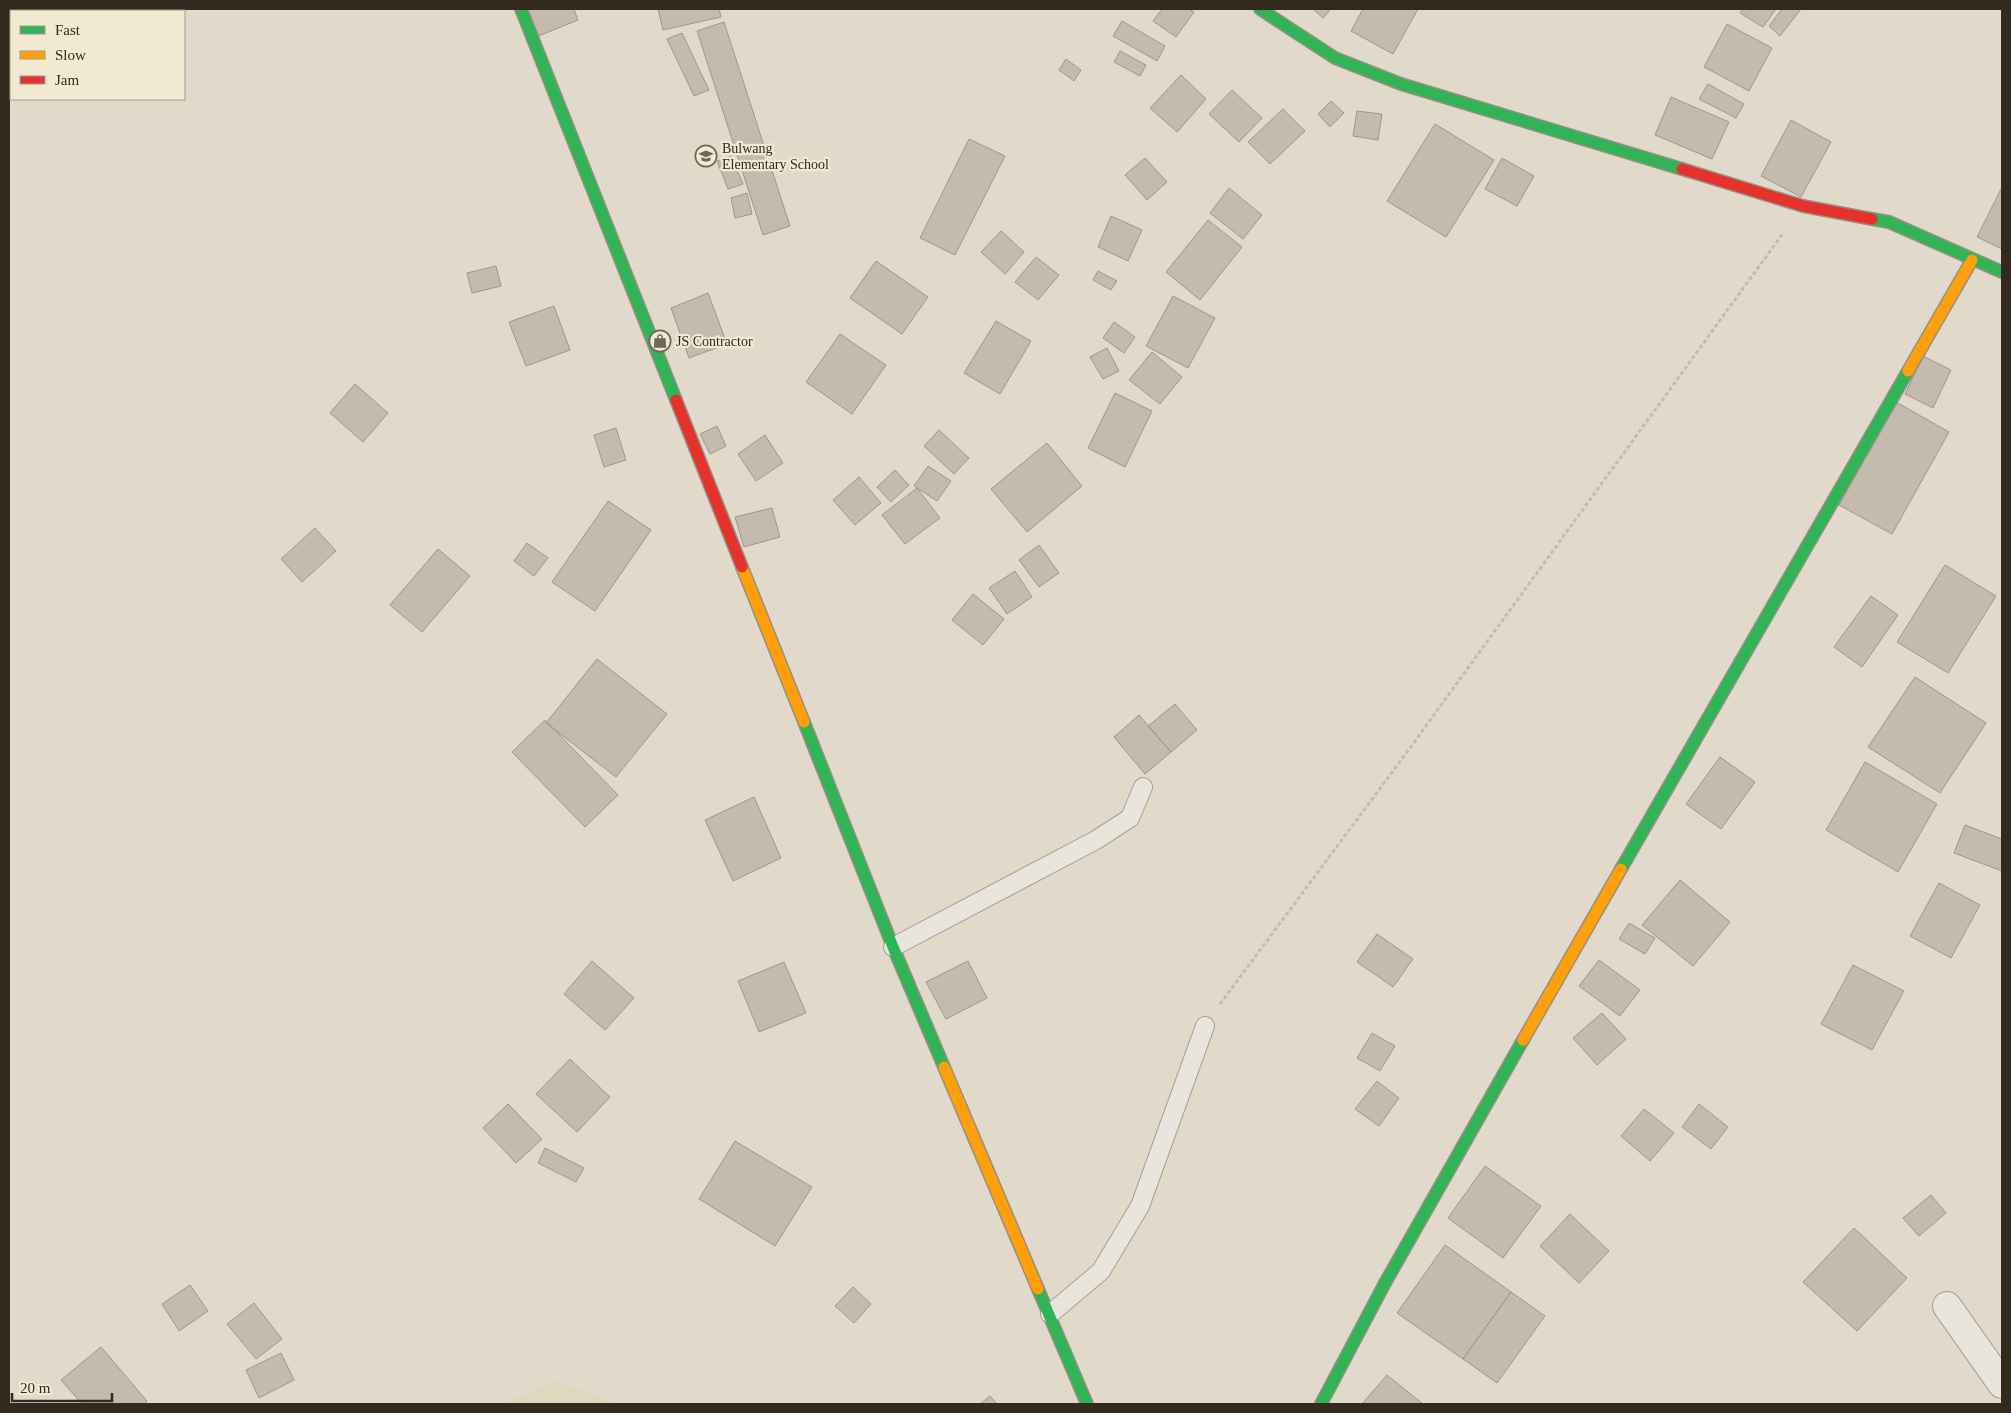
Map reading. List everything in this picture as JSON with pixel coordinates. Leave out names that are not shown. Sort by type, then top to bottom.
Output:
[{"type":"street","points":[[521,9],[893,947],[1088,1404]]},
{"type":"street","points":[[1260,9],[1335,58],[1401,84],[1803,206],[1889,222],[2002,272]]},
{"type":"street","points":[[1321,1404],[1385,1283],[1561,972],[1972,260]]},
{"type":"street","points":[[1947,1306],[2002,1384]]},
{"type":"lane","points":[[893,947],[1096,840],[1130,818],[1143,787]]},
{"type":"lane","points":[[1050,1314],[1101,1271],[1140,1206],[1205,1026]]},
{"type":"path","points":[[1205,1026],[1227,993],[1410,748],[1803,206]]},
{"type":"shaded area","points":[[558,1381],[617,1404],[499,1404]]},
{"type":"building","points":[[524,9],[574,9],[578,20],[536,37]]},
{"type":"building","points":[[658,9],[719,9],[721,17],[663,30]]},
{"type":"building","points":[[1162,9],[1189,9],[1194,12],[1176,37],[1153,21]]},
{"type":"building","points":[[1313,9],[1331,9],[1323,18]]},
{"type":"building","points":[[1363,9],[1418,9],[1393,54],[1351,31]]},
{"type":"building","points":[[1743,9],[1776,9],[1763,27],[1740,13]]},
{"type":"building","points":[[1782,9],[1801,9],[1780,36],[1769,26]]},
{"type":"building","points":[[1122,21],[1165,46],[1157,61],[1113,36]]},
{"type":"building","points":[[724,22],[790,226],[763,235],[697,31]]},
{"type":"building","points":[[1727,24],[1772,48],[1749,91],[1704,67]]},
{"type":"building","points":[[682,33],[709,90],[694,96],[667,39]]},
{"type":"building","points":[[1120,51],[1146,65],[1140,76],[1114,62]]},
{"type":"building","points":[[1066,59],[1081,70],[1074,81],[1059,70]]},
{"type":"building","points":[[1181,75],[1206,99],[1177,132],[1150,108]]},
{"type":"building","points":[[1708,84],[1744,104],[1736,118],[1699,99]]},
{"type":"building","points":[[1232,90],[1262,118],[1239,142],[1209,114]]},
{"type":"building","points":[[1671,97],[1729,122],[1712,159],[1655,135]]},
{"type":"building","points":[[1331,101],[1344,113],[1330,127],[1318,114]]},
{"type":"building","points":[[1283,109],[1305,131],[1270,164],[1248,142]]},
{"type":"building","points":[[1357,111],[1382,114],[1378,140],[1353,136]]},
{"type":"building","points":[[1791,120],[1831,142],[1801,197],[1761,176]]},
{"type":"building","points":[[1435,124],[1494,160],[1446,237],[1387,201]]},
{"type":"building","points":[[969,139],[1005,156],[955,255],[920,238]]},
{"type":"building","points":[[731,156],[743,184],[728,189],[717,161]]},
{"type":"building","points":[[1145,158],[1167,182],[1147,200],[1125,175]]},
{"type":"building","points":[[1502,158],[1534,176],[1517,206],[1485,189]]},
{"type":"building","points":[[1229,188],[1262,215],[1243,239],[1210,213]]},
{"type":"building","points":[[2002,189],[2002,249],[1977,237]]},
{"type":"building","points":[[747,193],[752,214],[735,218],[731,198]]},
{"type":"building","points":[[1111,216],[1142,230],[1128,261],[1098,247]]},
{"type":"building","points":[[1208,220],[1242,247],[1200,300],[1166,272]]},
{"type":"building","points":[[1001,231],[1024,252],[1005,274],[981,252]]},
{"type":"building","points":[[1036,257],[1059,275],[1038,300],[1015,282]]},
{"type":"building","points":[[876,261],[928,297],[902,334],[850,298]]},
{"type":"building","points":[[496,266],[501,286],[472,293],[467,273]]},
{"type":"building","points":[[1098,271],[1117,281],[1111,290],[1093,280]]},
{"type":"building","points":[[708,293],[727,344],[689,358],[671,308]]},
{"type":"building","points":[[1173,296],[1215,318],[1188,368],[1146,346]]},
{"type":"building","points":[[554,306],[570,350],[526,366],[509,322]]},
{"type":"building","points":[[996,321],[1031,341],[1000,394],[964,373]]},
{"type":"building","points":[[1114,322],[1135,337],[1124,353],[1103,338]]},
{"type":"building","points":[[840,334],[886,365],[852,414],[806,382]]},
{"type":"building","points":[[1107,348],[1119,371],[1103,379],[1090,357]]},
{"type":"building","points":[[1152,352],[1182,377],[1160,404],[1129,380]]},
{"type":"building","points":[[1923,356],[1951,370],[1933,408],[1905,394]]},
{"type":"building","points":[[355,384],[388,413],[363,442],[330,413]]},
{"type":"building","points":[[1115,393],[1152,411],[1125,467],[1088,448]]},
{"type":"building","points":[[1896,402],[1949,432],[1892,534],[1839,505]]},
{"type":"building","points":[[717,426],[726,446],[710,454],[700,434]]},
{"type":"building","points":[[616,428],[626,460],[604,467],[594,435]]},
{"type":"building","points":[[939,430],[969,458],[954,474],[924,446]]},
{"type":"building","points":[[765,435],[783,463],[756,481],[738,454]]},
{"type":"building","points":[[1047,443],[1082,486],[1027,532],[991,489]]},
{"type":"building","points":[[928,466],[951,481],[937,501],[914,486]]},
{"type":"building","points":[[895,470],[909,485],[891,502],[877,487]]},
{"type":"building","points":[[859,477],[881,503],[855,525],[833,500]]},
{"type":"building","points":[[917,488],[940,518],[905,544],[882,515]]},
{"type":"building","points":[[608,501],[651,530],[595,611],[552,582]]},
{"type":"building","points":[[772,508],[780,537],[744,547],[735,517]]},
{"type":"building","points":[[315,528],[336,551],[302,582],[281,559]]},
{"type":"building","points":[[527,543],[548,558],[534,576],[514,561]]},
{"type":"building","points":[[1039,545],[1059,573],[1039,587],[1019,560]]},
{"type":"building","points":[[438,549],[470,576],[422,632],[390,605]]},
{"type":"building","points":[[1945,565],[1996,596],[1948,673],[1897,642]]},
{"type":"building","points":[[1015,571],[1032,597],[1007,614],[989,588]]},
{"type":"building","points":[[973,594],[1004,619],[983,645],[952,620]]},
{"type":"building","points":[[1871,596],[1898,615],[1862,667],[1834,647]]},
{"type":"building","points":[[597,659],[667,714],[616,777],[546,723]]},
{"type":"building","points":[[1915,677],[1986,723],[1940,793],[1868,747]]},
{"type":"building","points":[[1175,704],[1197,730],[1171,752],[1148,726]]},
{"type":"building","points":[[1139,715],[1171,752],[1145,774],[1114,737]]},
{"type":"building","points":[[545,720],[618,795],[585,827],[512,752]]},
{"type":"building","points":[[1720,757],[1755,782],[1721,829],[1686,804]]},
{"type":"building","points":[[1865,762],[1937,804],[1898,872],[1826,830]]},
{"type":"building","points":[[754,797],[781,858],[733,881],[705,820]]},
{"type":"building","points":[[1965,825],[2002,839],[2002,871],[1954,853]]},
{"type":"building","points":[[1680,880],[1730,922],[1693,966],[1642,925]]},
{"type":"building","points":[[1939,883],[1980,905],[1951,958],[1910,936]]},
{"type":"building","points":[[1629,923],[1655,938],[1645,954],[1619,939]]},
{"type":"building","points":[[1377,934],[1413,959],[1393,987],[1357,962]]},
{"type":"building","points":[[1599,960],[1640,990],[1620,1016],[1579,986]]},
{"type":"building","points":[[592,961],[634,998],[605,1030],[564,994]]},
{"type":"building","points":[[968,961],[987,998],[946,1019],[926,982]]},
{"type":"building","points":[[784,962],[806,1013],[759,1032],[738,981]]},
{"type":"building","points":[[1853,965],[1904,991],[1872,1050],[1821,1024]]},
{"type":"building","points":[[1602,1013],[1626,1039],[1597,1065],[1573,1038]]},
{"type":"building","points":[[1372,1033],[1395,1046],[1380,1071],[1357,1058]]},
{"type":"building","points":[[570,1059],[610,1097],[577,1132],[536,1094]]},
{"type":"building","points":[[1377,1081],[1399,1098],[1379,1126],[1355,1109]]},
{"type":"building","points":[[508,1104],[542,1139],[516,1163],[483,1128]]},
{"type":"building","points":[[1699,1104],[1728,1127],[1711,1149],[1682,1127]]},
{"type":"building","points":[[1644,1109],[1674,1133],[1650,1161],[1621,1136]]},
{"type":"building","points":[[735,1141],[812,1187],[775,1246],[699,1199]]},
{"type":"building","points":[[545,1148],[584,1168],[576,1182],[538,1163]]},
{"type":"building","points":[[1485,1166],[1541,1206],[1503,1258],[1448,1218]]},
{"type":"building","points":[[1931,1195],[1946,1213],[1919,1236],[1903,1218]]},
{"type":"building","points":[[1570,1214],[1609,1251],[1579,1283],[1540,1246]]},
{"type":"building","points":[[1854,1228],[1907,1278],[1857,1331],[1803,1282]]},
{"type":"building","points":[[1445,1245],[1511,1292],[1463,1359],[1397,1313]]},
{"type":"building","points":[[190,1285],[208,1311],[179,1331],[162,1304]]},
{"type":"building","points":[[853,1287],[871,1304],[854,1323],[835,1306]]},
{"type":"building","points":[[1511,1292],[1545,1316],[1497,1383],[1463,1359]]},
{"type":"building","points":[[254,1303],[282,1339],[256,1359],[227,1324]]},
{"type":"building","points":[[101,1347],[147,1401],[144,1404],[82,1404],[61,1380]]},
{"type":"building","points":[[281,1353],[294,1380],[259,1398],[246,1370]]},
{"type":"building","points":[[1387,1375],[1423,1404],[1362,1404]]},
{"type":"building","points":[[990,1396],[997,1404],[980,1404]]},
{"type":"traffic: fast","points":[[521,9],[676,400]]},
{"type":"traffic: fast","points":[[1260,9],[1335,58],[1401,84],[1682,169]]},
{"type":"traffic: fast","points":[[1872,219],[1889,222],[2002,272]]},
{"type":"traffic: fast","points":[[1621,869],[1908,371]]},
{"type":"traffic: fast","points":[[804,722],[893,947],[944,1067]]},
{"type":"traffic: fast","points":[[1321,1404],[1385,1283],[1523,1040]]},
{"type":"traffic: fast","points":[[1038,1289],[1087,1404]]},
{"type":"traffic: slow","points":[[1908,371],[1972,260]]},
{"type":"traffic: slow","points":[[742,567],[804,722]]},
{"type":"traffic: slow","points":[[1523,1040],[1621,869]]},
{"type":"traffic: slow","points":[[944,1067],[1038,1289]]},
{"type":"traffic: jam","points":[[1682,169],[1803,206],[1872,219]]},
{"type":"traffic: jam","points":[[676,400],[742,567]]},
{"type":"place","name":"Bulwang Elementary School","points":[[706,156]]},
{"type":"place","name":"JS Contractor","points":[[660,341]]}]
